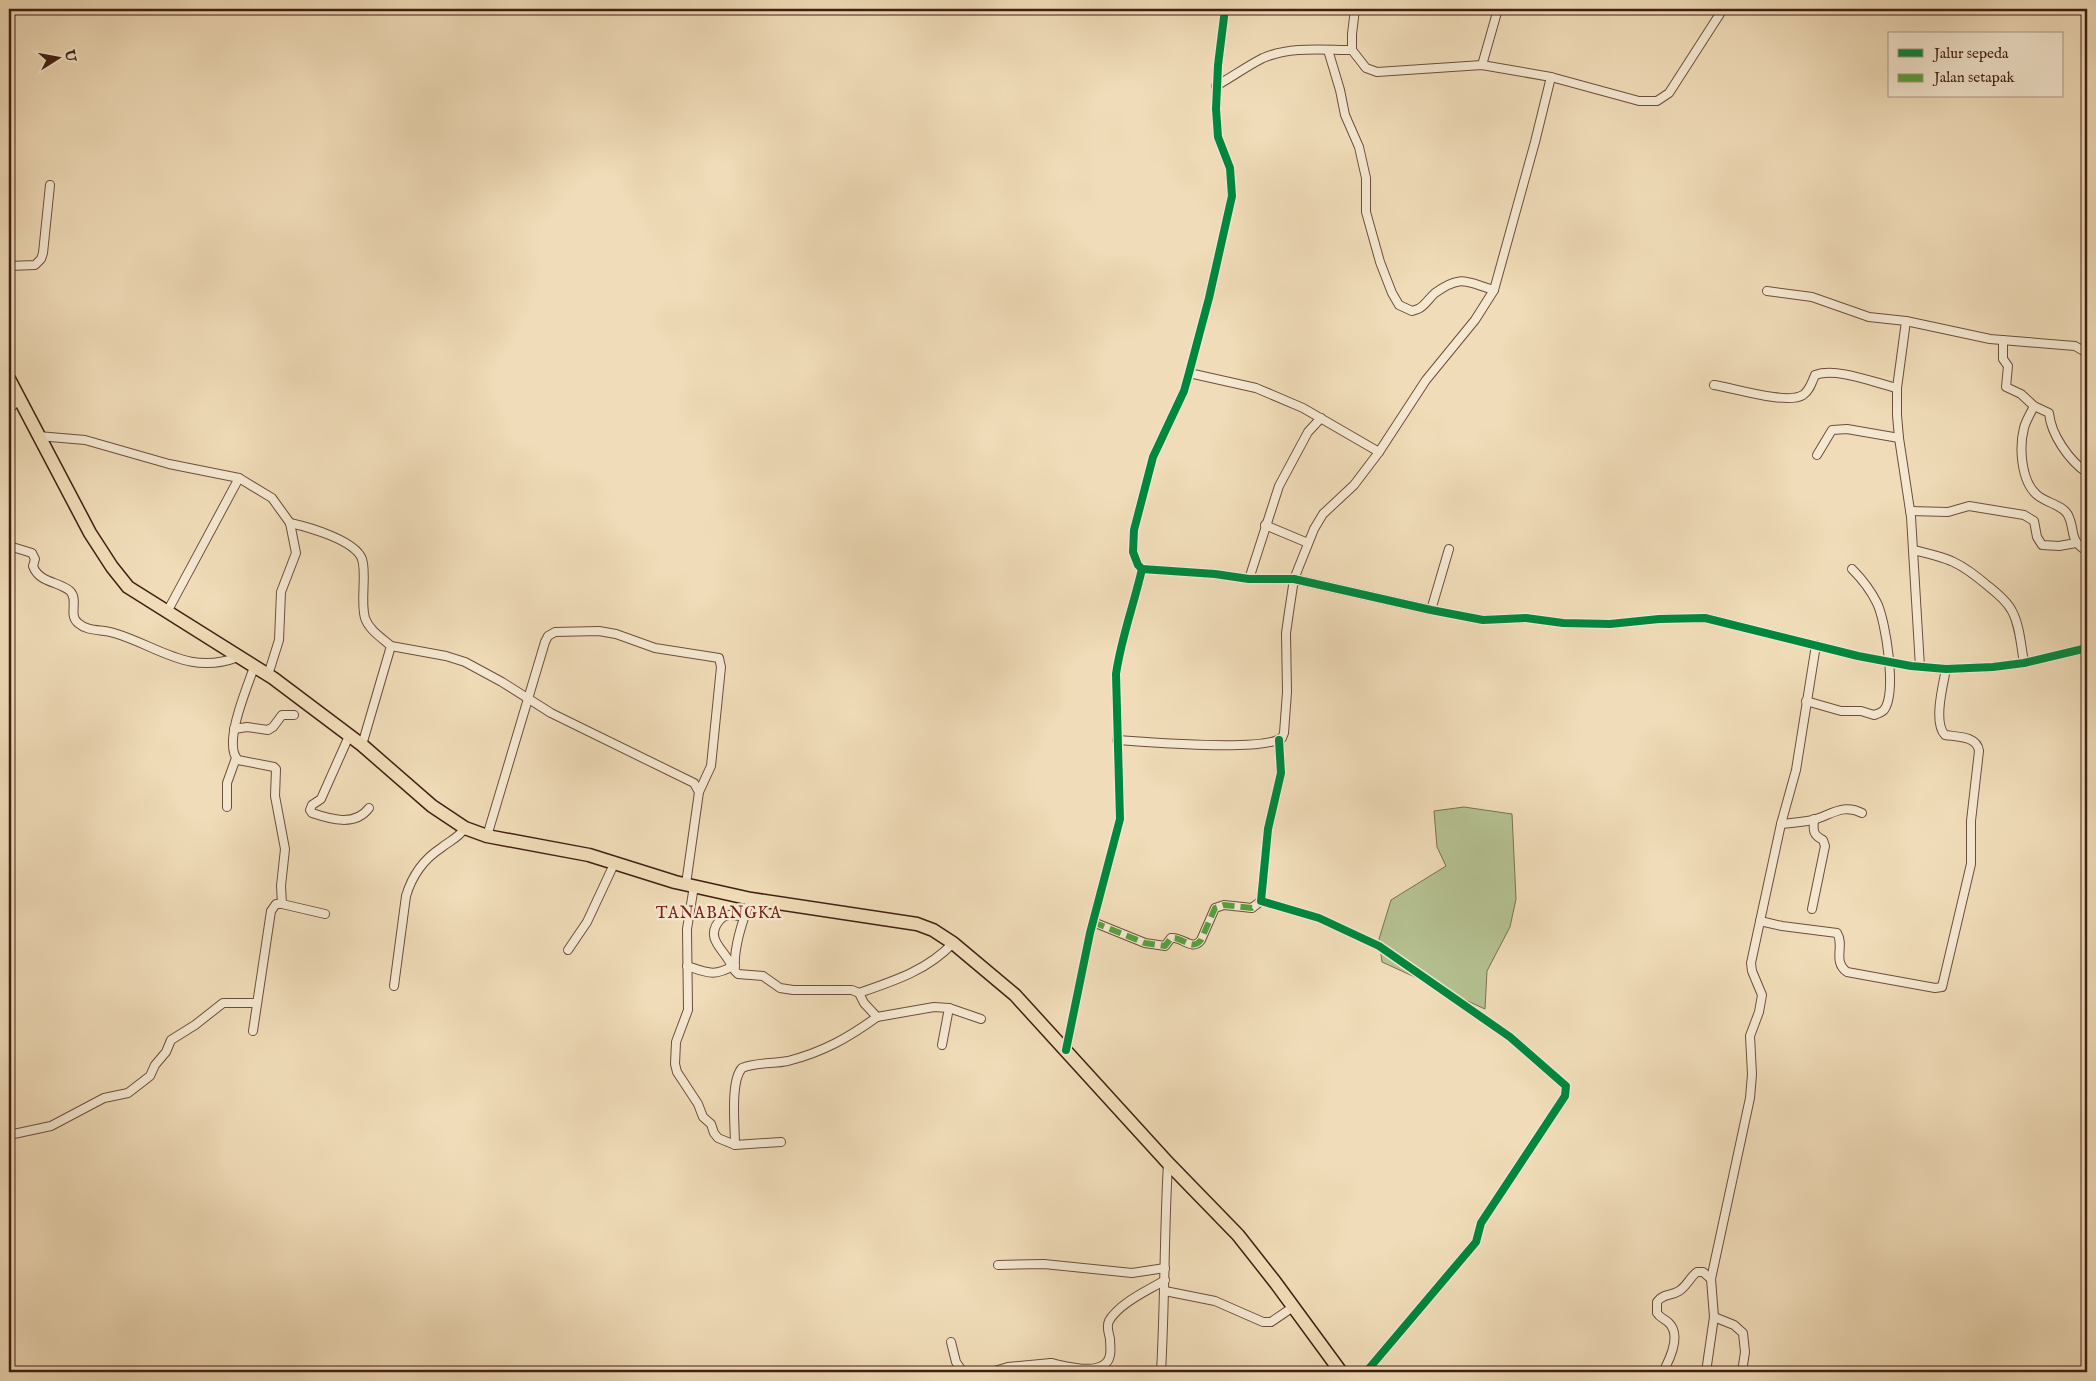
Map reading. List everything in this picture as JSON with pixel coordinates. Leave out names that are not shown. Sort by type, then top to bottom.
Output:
[{"type":"main road","points":[[9,379],[90,533],[112,567],[128,587],[268,675],[362,745],[432,806],[465,828],[487,836],[589,855],[690,885],[751,899],[917,924],[933,930],[953,943],[1015,995],[1168,1163],[1238,1235],[1341,1372]]},
{"type":"street","points":[[1225,9],[1216,86],[1217,128],[1220,144],[1230,168],[1232,196],[1209,298],[1184,391],[1153,457],[1134,530],[1133,552],[1142,570],[1215,574],[1249,579],[1294,579],[1483,620],[1526,618],[1563,623],[1610,624],[1659,619],[1705,618],[1816,645],[1920,667],[1946,669],[1993,668],[2024,663],[2087,648]]},
{"type":"street","points":[[1355,9],[1352,50],[1366,68],[1384,73],[1482,64],[1550,77],[1640,101],[1657,101],[1669,93],[1723,9]]},
{"type":"street","points":[[1482,64],[1498,9]]},
{"type":"street","points":[[1216,86],[1265,58],[1314,49],[1352,50]]},
{"type":"street","points":[[1328,50],[1340,90],[1343,108],[1359,147],[1366,178],[1368,224],[1380,262],[1396,301],[1404,309],[1418,309],[1434,294],[1460,280],[1494,290]]},
{"type":"street","points":[[1117,740],[1204,745],[1270,743],[1279,740],[1284,733],[1287,692],[1286,633],[1294,579],[1308,543],[1319,520],[1354,486],[1379,452],[1426,380],[1476,320],[1494,290],[1535,142],[1550,77]]},
{"type":"street","points":[[9,266],[35,265],[41,259],[50,185]]},
{"type":"street","points":[[1767,291],[1812,297],[1869,317],[1906,321],[2002,340],[2075,346],[2087,353]]},
{"type":"street","points":[[1906,321],[1897,388],[1899,438],[1910,511],[1920,667]]},
{"type":"street","points":[[2002,340],[2002,355],[2008,366],[2006,387],[2020,394],[2034,406],[2049,413],[2052,428],[2068,454],[2087,473]]},
{"type":"street","points":[[1714,385],[1772,396],[1795,398],[1802,396],[1808,390],[1815,375],[1823,372],[1836,373],[1897,388]]},
{"type":"street","points":[[1189,373],[1256,388],[1303,408],[1379,452]]},
{"type":"street","points":[[9,413],[12,405],[19,398]]},
{"type":"street","points":[[2034,406],[2024,428],[2023,466],[2029,483],[2035,494],[2062,509],[2068,515],[2076,543],[2087,551]]},
{"type":"street","points":[[1249,579],[1271,505],[1283,478],[1308,432],[1320,418]]},
{"type":"street","points":[[1817,455],[1832,430],[1847,429],[1899,438]]},
{"type":"street","points":[[38,436],[84,440],[169,464],[239,478],[272,498],[290,523],[296,553],[281,592],[279,640],[268,675]]},
{"type":"street","points":[[167,612],[239,478]]},
{"type":"street","points":[[1910,511],[1948,512],[1969,506],[2024,514],[2034,520],[2037,537],[2042,545],[2059,546],[2076,543]]},
{"type":"street","points":[[290,523],[324,533],[344,543],[360,556],[363,564],[365,618],[370,627],[391,646],[446,656],[465,662],[590,733],[689,779],[697,786],[700,792]]},
{"type":"street","points":[[1265,525],[1308,543]]},
{"type":"street","points":[[9,546],[32,553],[35,559],[33,566],[40,576],[70,591],[73,596],[73,615],[76,622],[85,628],[116,634],[179,660],[217,663],[238,657]]},
{"type":"street","points":[[1431,610],[1449,549]]},
{"type":"street","points":[[1913,550],[1951,560],[1966,567],[1999,595],[2011,610],[2016,621],[2024,663]]},
{"type":"street","points":[[1806,701],[1841,711],[1861,711],[1875,715],[1884,709],[1886,704],[1891,662],[1878,604],[1860,576],[1852,569]]},
{"type":"street","points":[[1066,1050],[1092,922],[1120,819],[1115,685],[1118,660],[1142,570]]},
{"type":"street","points":[[487,836],[527,698],[548,636],[555,632],[567,630],[606,632],[655,648],[716,657],[721,661],[711,766],[700,792],[690,885],[687,929],[688,1010],[677,1038],[675,1064],[680,1079],[694,1097],[703,1116],[711,1124],[716,1136],[735,1145],[781,1142]]},
{"type":"street","points":[[1706,1372],[1714,1317],[1711,1279],[1750,1098],[1752,1074],[1750,1036],[1762,995],[1752,971],[1752,962],[1781,824],[1796,770],[1816,645]]},
{"type":"street","points":[[362,745],[391,646]]},
{"type":"street","points":[[227,807],[227,783],[236,758],[233,742],[234,729],[254,667]]},
{"type":"street","points":[[1760,921],[1782,926],[1837,933],[1840,938],[1838,957],[1840,965],[1847,972],[1935,988],[1942,987],[1971,864],[1971,821],[1979,751],[1978,745],[1974,740],[1945,735],[1941,730],[1939,720],[1946,669]]},
{"type":"street","points":[[234,729],[268,730],[273,727],[282,714],[294,715]]},
{"type":"street","points":[[349,736],[321,799],[312,805],[310,810],[312,813],[330,819],[349,820],[362,815],[368,808]]},
{"type":"street","points":[[1092,922],[1145,943],[1165,946],[1173,937],[1196,945],[1201,940],[1215,908],[1224,905],[1252,908],[1261,901],[1268,829],[1281,773],[1279,740]]},
{"type":"street","points":[[236,758],[276,769],[275,796],[285,849],[281,886],[282,904]]},
{"type":"street","points":[[1781,824],[1814,819],[1837,810],[1848,809],[1862,813]]},
{"type":"street","points":[[1812,909],[1825,846],[1823,840],[1815,836],[1813,831],[1814,819]]},
{"type":"street","points":[[394,986],[406,896],[409,887],[424,862],[442,846],[456,840],[465,828]]},
{"type":"street","points":[[568,950],[586,922],[615,862]]},
{"type":"street","points":[[733,966],[744,916],[751,899]]},
{"type":"street","points":[[1261,901],[1319,918],[1379,946],[1510,1037],[1566,1086],[1565,1096],[1481,1223],[1476,1242],[1366,1372]]},
{"type":"street","points":[[253,1031],[271,911],[276,904],[282,904],[325,914]]},
{"type":"street","points":[[744,916],[725,915],[713,930],[715,943],[729,959],[738,974],[763,976],[780,988],[808,991],[852,990],[859,993],[872,1014],[877,1017]]},
{"type":"street","points":[[859,993],[898,979],[923,967],[942,955],[953,943]]},
{"type":"street","points":[[687,966],[705,972],[718,973],[733,966]]},
{"type":"street","points":[[9,1136],[51,1126],[104,1098],[128,1093],[150,1076],[155,1065],[166,1052],[170,1040],[195,1025],[223,1003],[257,1003]]},
{"type":"street","points":[[735,1145],[735,1083],[738,1072],[742,1068],[787,1061],[818,1051],[849,1037],[877,1017],[934,1007],[949,1008],[981,1019]]},
{"type":"street","points":[[942,1045],[949,1008]]},
{"type":"street","points":[[1161,1372],[1166,1280],[1165,1226],[1168,1163]]},
{"type":"street","points":[[998,1265],[1044,1264],[1132,1273],[1166,1268]]},
{"type":"street","points":[[1666,1366],[1672,1353],[1675,1337],[1671,1324],[1656,1313],[1657,1302],[1662,1296],[1674,1294],[1683,1288],[1697,1272],[1703,1272],[1711,1279]]},
{"type":"street","points":[[992,1372],[1008,1367],[1051,1363],[1086,1369],[1100,1367],[1107,1362],[1110,1356],[1108,1326],[1111,1318],[1119,1308],[1166,1280]]},
{"type":"street","points":[[1165,1291],[1215,1301],[1263,1322],[1271,1322],[1293,1307]]},
{"type":"street","points":[[1714,1317],[1734,1325],[1743,1333],[1745,1352],[1742,1372]]},
{"type":"street","points":[[950,1342],[956,1362],[963,1372]]},
{"type":"street","points":[[1050,1372],[1051,1363]]},
{"type":"green space","points":[[1464,807],[1512,814],[1516,899],[1510,927],[1487,971],[1485,1009],[1382,962],[1379,939],[1391,900],[1446,866],[1437,847],[1434,811]]},
{"type":"marked path","points":[[1093,922],[1145,943],[1165,946],[1171,938],[1175,938],[1194,944],[1201,940],[1215,908],[1224,905],[1252,908],[1261,901]]},
{"type":"cycle path","points":[[1142,569],[1138,565],[1133,552],[1134,530],[1153,457],[1184,391],[1209,298],[1232,196],[1230,168],[1218,137],[1216,109],[1218,65],[1225,9]]},
{"type":"cycle path","points":[[1066,1050],[1090,933],[1120,819],[1116,674],[1142,569],[1215,574],[1249,579],[1294,579],[1483,620],[1526,618],[1563,623],[1610,624],[1659,619],[1705,618],[1858,656],[1911,666],[1946,669],[1993,667],[2024,663],[2087,648]]},
{"type":"cycle path","points":[[1279,740],[1281,773],[1268,829],[1261,901],[1319,918],[1379,946],[1510,1037],[1566,1086],[1565,1096],[1481,1223],[1476,1242],[1366,1372]]},
{"type":"district","name":"TANABANGKA","points":[[719,912]]}]
